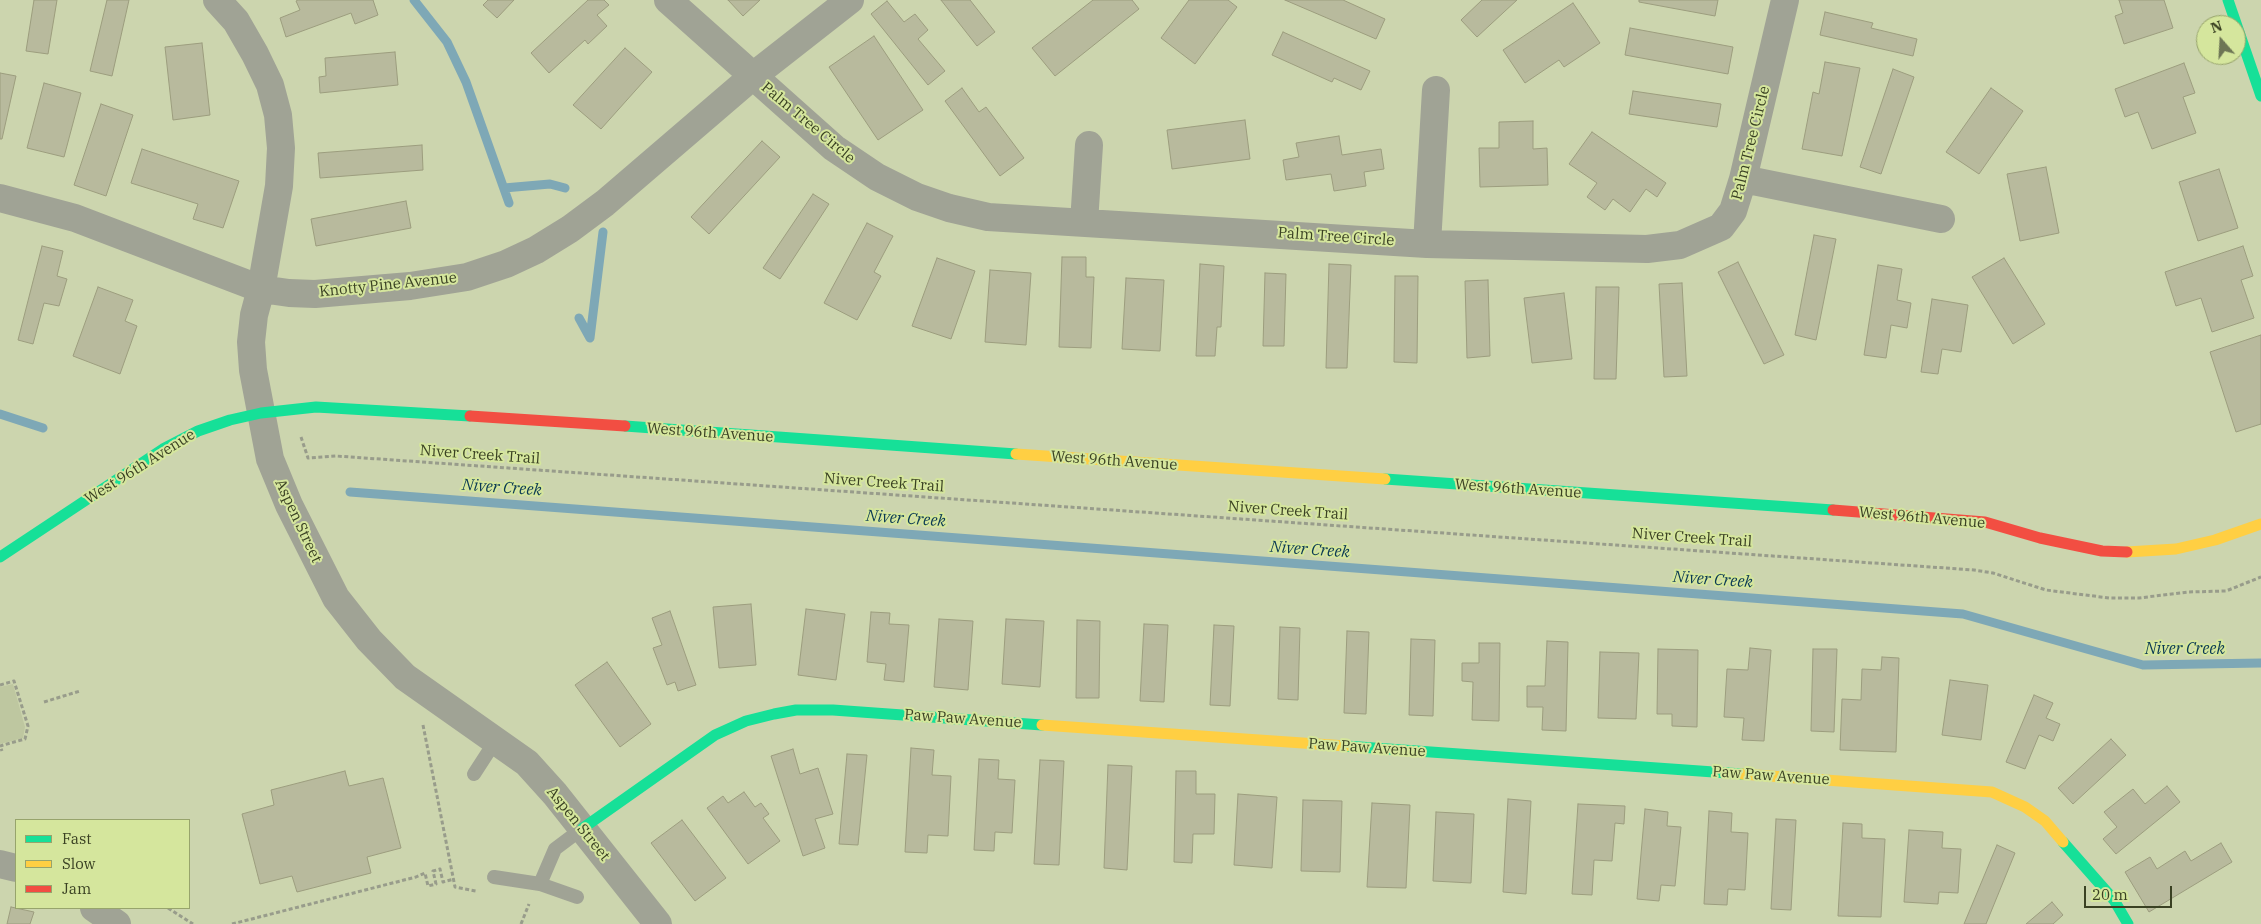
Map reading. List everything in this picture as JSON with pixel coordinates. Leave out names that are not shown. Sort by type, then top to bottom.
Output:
[{"type":"street","name":"Aspen Street","points":[[217,0],[236,21],[255,54],[270,85],[278,114],[281,148],[279,186],[261,288],[254,315],[251,342],[253,370],[270,459],[289,504],[336,598],[368,640],[405,677],[527,763],[583,828],[656,923]]},
{"type":"street","name":"Palm Tree Circle","points":[[668,0],[834,148],[877,177],[917,197],[988,217],[1428,244],[1647,249],[1680,245],[1721,227],[1733,211],[1743,179],[1785,0]]},
{"type":"street","name":"Knotty Pine Avenue","points":[[0,198],[74,218],[261,288],[289,293],[315,294],[410,286],[467,277],[506,264],[536,250],[606,203],[753,76],[850,0]]},
{"type":"street","points":[[2228,0],[2261,96]]},
{"type":"street","points":[[1428,244],[1436,90]]},
{"type":"street","points":[[1084,223],[1089,145]]},
{"type":"street","points":[[1743,179],[1940,219]]},
{"type":"street","name":"West 96th Avenue","points":[[0,557],[163,449],[198,430],[261,413],[316,407],[413,412],[1938,518],[1985,522],[2040,538],[2102,551],[2131,552],[2176,549],[2215,540],[2261,524]]},
{"type":"street","name":"Paw Paw Avenue","points":[[583,828],[715,735],[746,721],[774,714],[796,710],[833,710],[1992,792],[2026,807],[2045,821],[2114,900],[2128,924]]},
{"type":"street","points":[[0,864],[15,868]]},
{"type":"street","points":[[95,909],[117,924]]},
{"type":"lane","points":[[474,774],[496,740]]},
{"type":"lane","points":[[540,884],[556,850],[583,828]]},
{"type":"lane","points":[[494,877],[540,884],[577,897]]},
{"type":"path","name":"Niver Creek Trail","points":[[308,458],[336,456],[1974,570],[1993,573],[2046,590],[2109,598],[2156,597],[2188,592],[2226,591],[2261,577]]},
{"type":"path","points":[[0,685],[14,681],[28,726],[25,740],[0,746],[2,751]]},
{"type":"path","points":[[44,702],[80,691]]},
{"type":"path","points":[[423,722],[456,887],[484,892]]},
{"type":"path","points":[[232,924],[416,877],[425,873],[428,886],[436,884],[433,871],[440,869],[443,882],[454,879]]},
{"type":"path","points":[[521,899],[530,901],[521,924]]},
{"type":"path","points":[[170,909],[193,924]]},
{"type":"path","points":[[253,919],[254,924]]},
{"type":"green space","points":[[13,684],[25,727],[23,738],[0,744],[0,687]]},
{"type":"building","points":[[34,0],[57,0],[48,54],[26,51]]},
{"type":"building","points":[[107,0],[129,0],[112,76],[90,71]]},
{"type":"building","points":[[298,0],[373,0],[378,15],[355,24],[351,13],[286,37],[280,18],[300,10],[296,1]]},
{"type":"building","points":[[488,0],[514,0],[497,18],[483,5]]},
{"type":"building","points":[[588,0],[604,0],[609,5],[597,15],[607,26],[588,44],[585,40],[549,73],[531,53]]},
{"type":"building","points":[[728,0],[760,0],[743,16]]},
{"type":"building","points":[[941,0],[970,0],[995,32],[977,46]]},
{"type":"building","points":[[1093,0],[1132,0],[1139,9],[1055,76],[1032,48]]},
{"type":"building","points":[[1189,0],[1228,0],[1237,7],[1195,64],[1161,38]]},
{"type":"building","points":[[1285,0],[1343,0],[1385,19],[1376,39]]},
{"type":"building","points":[[1482,0],[1517,0],[1477,37],[1461,20]]},
{"type":"building","points":[[1639,0],[1718,0],[1715,16],[1639,2]]},
{"type":"building","points":[[2119,0],[2164,0],[2173,28],[2124,44],[2115,16],[2123,13]]},
{"type":"building","points":[[887,1],[904,22],[915,14],[928,30],[918,39],[945,71],[928,85],[871,14]]},
{"type":"building","points":[[1573,3],[1600,43],[1564,67],[1559,60],[1525,83],[1503,50]]},
{"type":"building","points":[[1825,12],[1873,23],[1871,28],[1917,39],[1913,56],[1820,35]]},
{"type":"building","points":[[1630,28],[1733,47],[1728,74],[1625,55]]},
{"type":"building","points":[[1283,32],[1370,71],[1361,90],[1334,78],[1332,82],[1272,55]]},
{"type":"building","points":[[874,36],[923,110],[878,140],[829,67]]},
{"type":"building","points":[[202,43],[210,115],[173,120],[165,47]]},
{"type":"building","points":[[625,48],[652,72],[601,129],[573,105]]},
{"type":"building","points":[[395,52],[398,85],[320,93],[319,77],[326,76],[325,58]]},
{"type":"building","points":[[1825,62],[1860,68],[1842,156],[1802,149],[1813,92],[1819,94]]},
{"type":"building","points":[[2184,63],[2195,93],[2183,97],[2196,133],[2152,149],[2138,112],[2125,117],[2115,89]]},
{"type":"building","points":[[1893,69],[1914,77],[1881,174],[1860,167]]},
{"type":"building","points":[[0,73],[16,76],[2,139],[0,139]]},
{"type":"building","points":[[44,83],[81,93],[64,157],[27,148]]},
{"type":"building","points":[[962,88],[979,112],[986,107],[1024,158],[1000,176],[945,101]]},
{"type":"building","points":[[1991,88],[2023,111],[1979,174],[1946,152]]},
{"type":"building","points":[[1633,91],[1721,104],[1717,127],[1629,114]]},
{"type":"building","points":[[101,104],[133,115],[106,196],[74,185]]},
{"type":"building","points":[[1245,120],[1250,159],[1172,169],[1167,130]]},
{"type":"building","points":[[1533,121],[1533,149],[1547,148],[1548,185],[1480,187],[1479,148],[1499,148],[1499,122]]},
{"type":"building","points":[[1592,132],[1666,183],[1657,197],[1646,189],[1630,212],[1613,199],[1605,210],[1587,197],[1597,183],[1569,164]]},
{"type":"building","points":[[1339,136],[1342,155],[1381,149],[1384,169],[1364,172],[1366,186],[1334,191],[1331,174],[1286,180],[1283,160],[1299,157],[1296,143]]},
{"type":"building","points":[[762,141],[780,157],[709,234],[691,217]]},
{"type":"building","points":[[422,145],[423,170],[320,178],[318,153]]},
{"type":"building","points":[[142,149],[239,181],[223,228],[193,219],[198,204],[131,183]]},
{"type":"building","points":[[2046,167],[2059,233],[2020,241],[2007,174]]},
{"type":"building","points":[[2219,169],[2238,228],[2198,241],[2179,182]]},
{"type":"building","points":[[813,194],[829,204],[780,279],[763,268]]},
{"type":"building","points":[[406,201],[411,228],[316,246],[311,219]]},
{"type":"building","points":[[867,223],[893,236],[874,272],[881,276],[857,320],[824,303]]},
{"type":"building","points":[[1814,235],[1836,239],[1816,340],[1795,335]]},
{"type":"building","points":[[42,246],[63,251],[57,276],[67,279],[59,306],[44,303],[33,344],[18,340]]},
{"type":"building","points":[[2243,246],[2253,276],[2241,280],[2254,318],[2212,332],[2201,298],[2176,306],[2165,272]]},
{"type":"building","points":[[1062,257],[1086,257],[1086,277],[1094,277],[1091,348],[1059,347]]},
{"type":"building","points":[[937,258],[975,271],[951,339],[912,326]]},
{"type":"building","points":[[2004,258],[2045,324],[2013,344],[1972,277]]},
{"type":"building","points":[[1738,262],[1784,355],[1764,364],[1718,272]]},
{"type":"building","points":[[1200,264],[1224,266],[1221,327],[1217,327],[1215,356],[1196,356]]},
{"type":"building","points":[[1329,264],[1351,265],[1347,368],[1326,368]]},
{"type":"building","points":[[1878,265],[1902,269],[1897,300],[1911,303],[1907,328],[1891,325],[1886,358],[1864,355]]},
{"type":"building","points":[[990,270],[1031,273],[1026,345],[985,342]]},
{"type":"building","points":[[1265,273],[1286,274],[1284,346],[1263,346]]},
{"type":"building","points":[[1395,276],[1418,276],[1417,363],[1394,362]]},
{"type":"building","points":[[1126,278],[1164,280],[1160,351],[1122,349]]},
{"type":"building","points":[[1488,280],[1490,356],[1467,358],[1465,281]]},
{"type":"building","points":[[1682,283],[1687,376],[1664,377],[1659,284]]},
{"type":"building","points":[[98,287],[133,300],[125,321],[137,326],[120,374],[73,356]]},
{"type":"building","points":[[1596,287],[1619,287],[1616,379],[1594,379]]},
{"type":"building","points":[[1564,293],[1572,359],[1532,363],[1524,298]]},
{"type":"building","points":[[1932,299],[1968,305],[1961,352],[1942,349],[1938,374],[1921,372]]},
{"type":"building","points":[[2261,335],[2261,424],[2236,432],[2210,352]]},
{"type":"building","points":[[751,604],[756,665],[719,668],[713,607]]},
{"type":"building","points":[[806,609],[845,614],[836,680],[798,675]]},
{"type":"building","points":[[670,611],[696,685],[678,691],[675,682],[667,685],[653,648],[662,645],[652,618]]},
{"type":"building","points":[[871,612],[890,613],[889,624],[909,625],[904,682],[884,680],[886,664],[867,662]]},
{"type":"building","points":[[939,619],[973,621],[968,690],[934,687]]},
{"type":"building","points":[[1006,619],[1044,621],[1040,687],[1002,684]]},
{"type":"building","points":[[1077,620],[1100,621],[1099,698],[1076,698]]},
{"type":"building","points":[[1144,624],[1168,625],[1164,702],[1140,701]]},
{"type":"building","points":[[1214,625],[1234,626],[1230,706],[1210,705]]},
{"type":"building","points":[[1280,627],[1300,628],[1298,700],[1278,699]]},
{"type":"building","points":[[1347,631],[1369,632],[1366,714],[1344,713]]},
{"type":"building","points":[[1411,639],[1435,640],[1433,716],[1409,715]]},
{"type":"building","points":[[1547,641],[1568,642],[1566,731],[1542,730],[1543,707],[1527,707],[1527,686],[1545,686]]},
{"type":"building","points":[[1479,643],[1500,643],[1499,721],[1472,720],[1473,682],[1462,681],[1462,663],[1479,663]]},
{"type":"building","points":[[1750,648],[1771,650],[1764,741],[1742,740],[1744,718],[1724,717],[1727,669],[1748,670]]},
{"type":"building","points":[[1658,649],[1698,650],[1697,727],[1672,726],[1672,714],[1657,714]]},
{"type":"building","points":[[1813,649],[1837,649],[1834,732],[1811,731]]},
{"type":"building","points":[[1600,652],[1639,653],[1636,719],[1598,718]]},
{"type":"building","points":[[1882,657],[1899,658],[1896,752],[1840,750],[1842,699],[1861,700],[1862,669],[1881,670]]},
{"type":"building","points":[[607,662],[651,724],[620,747],[575,685]]},
{"type":"building","points":[[1950,680],[1988,685],[1981,740],[1942,735]]},
{"type":"building","points":[[2034,695],[2053,703],[2046,718],[2060,724],[2053,741],[2039,735],[2025,769],[2006,762]]},
{"type":"building","points":[[2111,739],[2126,755],[2073,804],[2058,788]]},
{"type":"building","points":[[911,748],[934,750],[932,775],[951,776],[948,836],[928,835],[927,853],[905,852]]},
{"type":"building","points":[[793,749],[800,774],[818,768],[833,814],[815,819],[825,848],[803,856],[771,756]]},
{"type":"building","points":[[847,754],[867,755],[858,845],[839,844]]},
{"type":"building","points":[[979,759],[999,760],[998,779],[1015,780],[1012,833],[995,832],[994,851],[974,850]]},
{"type":"building","points":[[1040,760],[1064,761],[1059,865],[1034,864]]},
{"type":"building","points":[[1108,765],[1132,766],[1127,870],[1104,868]]},
{"type":"building","points":[[345,771],[349,786],[383,778],[401,848],[367,857],[371,873],[297,892],[292,876],[260,884],[242,814],[274,805],[271,790]]},
{"type":"building","points":[[1176,771],[1196,771],[1196,794],[1215,794],[1214,834],[1193,834],[1192,863],[1174,862]]},
{"type":"building","points":[[2167,786],[2180,802],[2116,854],[2103,839],[2117,827],[2104,812],[2133,789],[2145,804]]},
{"type":"building","points":[[744,792],[755,807],[761,803],[769,814],[763,818],[780,841],[748,864],[707,808],[723,796],[728,803]]},
{"type":"building","points":[[1238,794],[1277,797],[1272,868],[1234,865]]},
{"type":"building","points":[[1508,799],[1531,801],[1526,894],[1503,892]]},
{"type":"building","points":[[1303,800],[1342,801],[1340,872],[1301,871]]},
{"type":"building","points":[[1372,803],[1410,805],[1406,888],[1367,887]]},
{"type":"building","points":[[1578,804],[1625,806],[1624,824],[1615,823],[1612,861],[1594,860],[1592,895],[1572,894]]},
{"type":"building","points":[[1645,809],[1668,812],[1667,826],[1681,827],[1675,886],[1661,885],[1659,901],[1637,899]]},
{"type":"building","points":[[1709,811],[1732,813],[1731,832],[1748,833],[1745,890],[1728,889],[1727,905],[1704,904]]},
{"type":"building","points":[[1436,812],[1474,814],[1471,883],[1433,881]]},
{"type":"building","points":[[1776,819],[1796,820],[1791,910],[1771,909]]},
{"type":"building","points":[[682,820],[726,878],[695,901],[651,843]]},
{"type":"building","points":[[1843,823],[1862,824],[1862,838],[1885,839],[1881,917],[1838,916]]},
{"type":"building","points":[[1909,830],[1943,832],[1942,848],[1961,849],[1958,893],[1939,892],[1938,904],[1904,902]]},
{"type":"building","points":[[2221,843],[2232,862],[2149,912],[2125,872],[2150,857],[2157,869],[2185,851],[2191,861]]},
{"type":"building","points":[[1997,845],[2015,853],[1986,924],[1964,924]]},
{"type":"building","points":[[2052,902],[2063,915],[2053,924],[2026,924]]},
{"type":"building","points":[[11,907],[34,912],[30,924],[7,924]]},
{"type":"waterway","points":[[414,0],[447,42],[466,82],[509,203]]},
{"type":"waterway","points":[[504,188],[550,184],[565,188]]},
{"type":"waterway","points":[[590,338],[603,232]]},
{"type":"waterway","points":[[579,318],[590,338]]},
{"type":"waterway","name":"Niver Creek","points":[[0,414],[43,428]]},
{"type":"waterway","name":"Niver Creek","points":[[350,492],[1963,614],[2143,665],[2261,663]]},
{"type":"traffic: fast","points":[[2228,0],[2261,96]]},
{"type":"traffic: fast","points":[[0,557],[163,449],[198,431],[230,420],[261,413],[316,407],[470,416]]},
{"type":"traffic: fast","points":[[625,426],[1016,454]]},
{"type":"traffic: fast","points":[[1385,479],[1833,510]]},
{"type":"traffic: fast","points":[[583,828],[715,735],[746,721],[774,714],[796,710],[833,710],[1042,725]]},
{"type":"traffic: fast","points":[[1346,746],[1742,774]]},
{"type":"traffic: fast","points":[[2063,842],[2114,900],[2128,924]]},
{"type":"traffic: slow","points":[[1016,454],[1385,479]]},
{"type":"traffic: slow","points":[[2127,552],[2176,549],[2215,540],[2261,524]]},
{"type":"traffic: slow","points":[[1042,725],[1346,746]]},
{"type":"traffic: slow","points":[[1742,774],[1992,792],[2025,807],[2045,821],[2063,842]]},
{"type":"traffic: jam","points":[[470,416],[625,426]]},
{"type":"traffic: jam","points":[[1833,510],[1985,522],[2040,538],[2102,551],[2127,552]]}]
